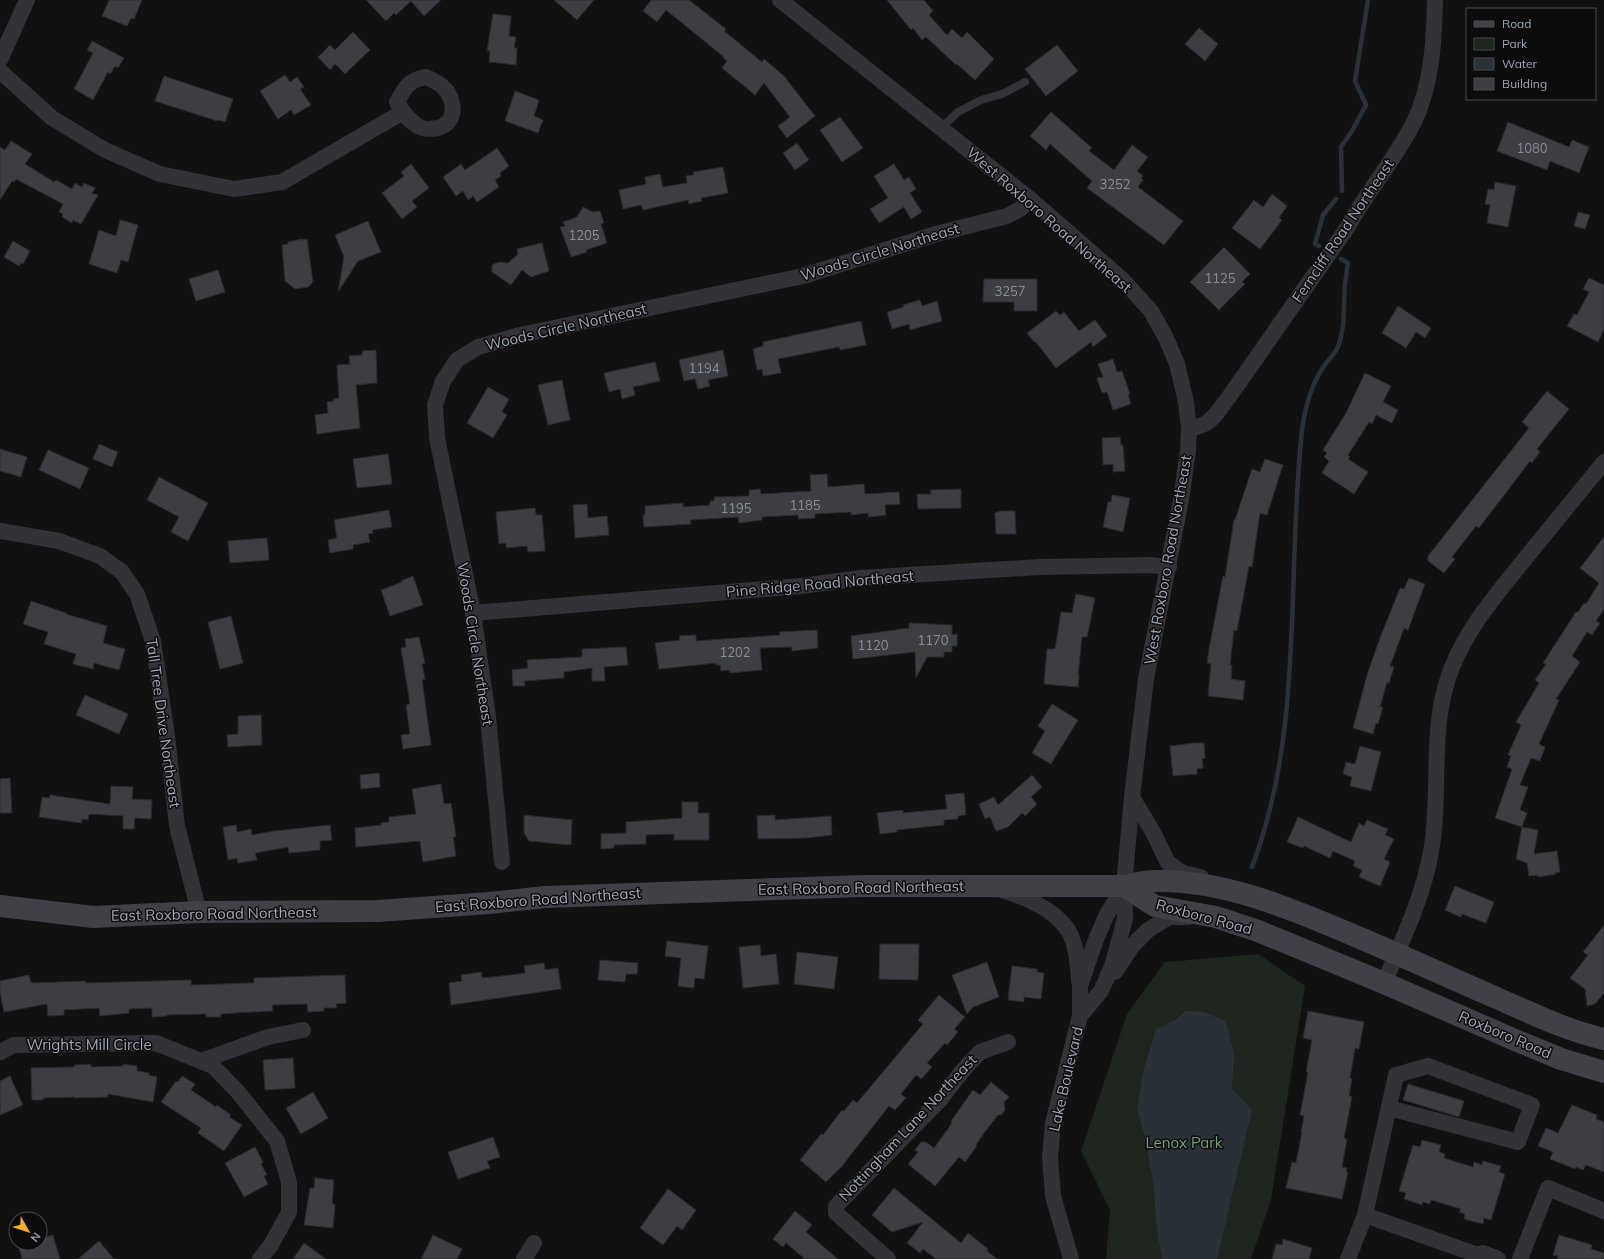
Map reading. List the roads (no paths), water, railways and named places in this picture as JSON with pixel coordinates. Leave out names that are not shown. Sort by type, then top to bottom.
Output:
[{"type":"main road","name":"Roxboro Road","points":[[1124,886],[1153,881],[1175,882],[1224,889],[1262,899],[1295,911],[1397,954],[1520,1009],[1575,1030],[1604,1039]]},
{"type":"main road","name":"East Roxboro Road Northeast","points":[[0,906],[93,917],[199,912],[378,911],[489,903],[545,897],[864,886],[1124,886]]},
{"type":"main road","name":"Roxboro Road","points":[[1124,886],[1154,906],[1216,917],[1258,931],[1561,1059],[1604,1072]]},
{"type":"street","points":[[0,60],[27,0]]},
{"type":"street","name":"West Roxboro Road Northeast","points":[[780,0],[1030,199],[1124,280],[1151,312],[1166,338],[1177,364],[1186,402],[1189,428],[1188,451],[1169,567],[1146,679],[1132,797],[1124,886]]},
{"type":"street","name":"Ferncliff Road Northeast","points":[[1189,428],[1201,427],[1208,422],[1229,397],[1347,228],[1414,122],[1426,88],[1433,53],[1435,0]]},
{"type":"street","points":[[0,71],[52,118],[106,150],[160,174],[234,190],[282,182],[403,112]]},
{"type":"street","name":"Woods Circle Northeast","points":[[502,862],[488,717],[473,613],[437,438],[435,404],[443,381],[457,360],[478,347],[520,335],[802,276],[936,234],[1007,216],[1020,209],[1030,199]]},
{"type":"street","points":[[1384,983],[1422,889],[1431,853],[1435,818],[1437,733],[1443,694],[1460,649],[1490,602],[1604,462]]},
{"type":"street","name":"Tall Tree Drive Northeast","points":[[0,531],[59,541],[100,556],[122,572],[138,594],[153,641],[167,736],[177,826],[199,912]]},
{"type":"street","name":"Pine Ridge Road Northeast","points":[[473,613],[800,586],[861,578],[1040,567],[1150,565],[1169,567]]},
{"type":"street","points":[[1132,797],[1153,832],[1168,863],[1183,873],[1207,878],[1224,889]]},
{"type":"street","name":"Lake Boulevard","points":[[989,886],[1021,896],[1041,906],[1057,919],[1067,930],[1074,945],[1080,986],[1080,1016],[1053,1123],[1050,1158],[1053,1196],[1070,1259]]},
{"type":"street","name":"Lake Boulevard","points":[[1080,986],[1095,942],[1106,916],[1124,886]]},
{"type":"street","name":"Lake Boulevard","points":[[1101,991],[1112,966],[1125,919],[1124,886]]},
{"type":"street","name":"Lake Boulevard","points":[[1080,1016],[1101,991],[1133,945],[1148,930],[1169,917],[1216,917]]},
{"type":"street","points":[[201,1061],[268,1037],[303,1030]]},
{"type":"street","name":"Nottingham Lane Northeast","points":[[888,1259],[836,1213],[836,1206],[939,1101],[964,1069],[980,1052],[1008,1042]]},
{"type":"street","name":"Wrights Mill Circle","points":[[0,1052],[14,1045],[156,1043],[213,1066],[238,1092],[277,1141],[289,1182],[289,1212],[271,1245],[260,1259]]},
{"type":"street","points":[[1348,1259],[1365,1215],[1396,1075],[1428,1066],[1532,1105],[1518,1142],[1389,1108]]},
{"type":"street","points":[[1520,1259],[1548,1188],[1604,1211]]},
{"type":"street","points":[[1365,1215],[1478,1257],[1483,1253],[1498,1259]]},
{"type":"street","points":[[524,1259],[534,1242]]},
{"type":"lane","points":[[941,128],[958,112],[981,100],[1002,94],[1025,82]]},
{"type":"water","points":[[1185,1011],[1204,1012],[1226,1021],[1234,1054],[1232,1089],[1252,1110],[1217,1259],[1162,1259],[1156,1223],[1154,1187],[1146,1141],[1137,1109],[1144,1068],[1156,1029],[1176,1020]]},
{"type":"waterway","points":[[1342,191],[1341,147],[1352,131],[1366,105],[1355,81],[1368,0]]},
{"type":"waterway","points":[[1319,246],[1315,244],[1323,215],[1336,199]]},
{"type":"waterway","points":[[1252,867],[1269,814],[1280,760],[1287,706],[1291,651],[1297,485],[1302,430],[1306,406],[1311,391],[1322,369],[1337,349],[1342,333],[1348,263],[1341,259]]},
{"type":"park label","name":"Lenox Park","points":[[1184,1143]]}]
